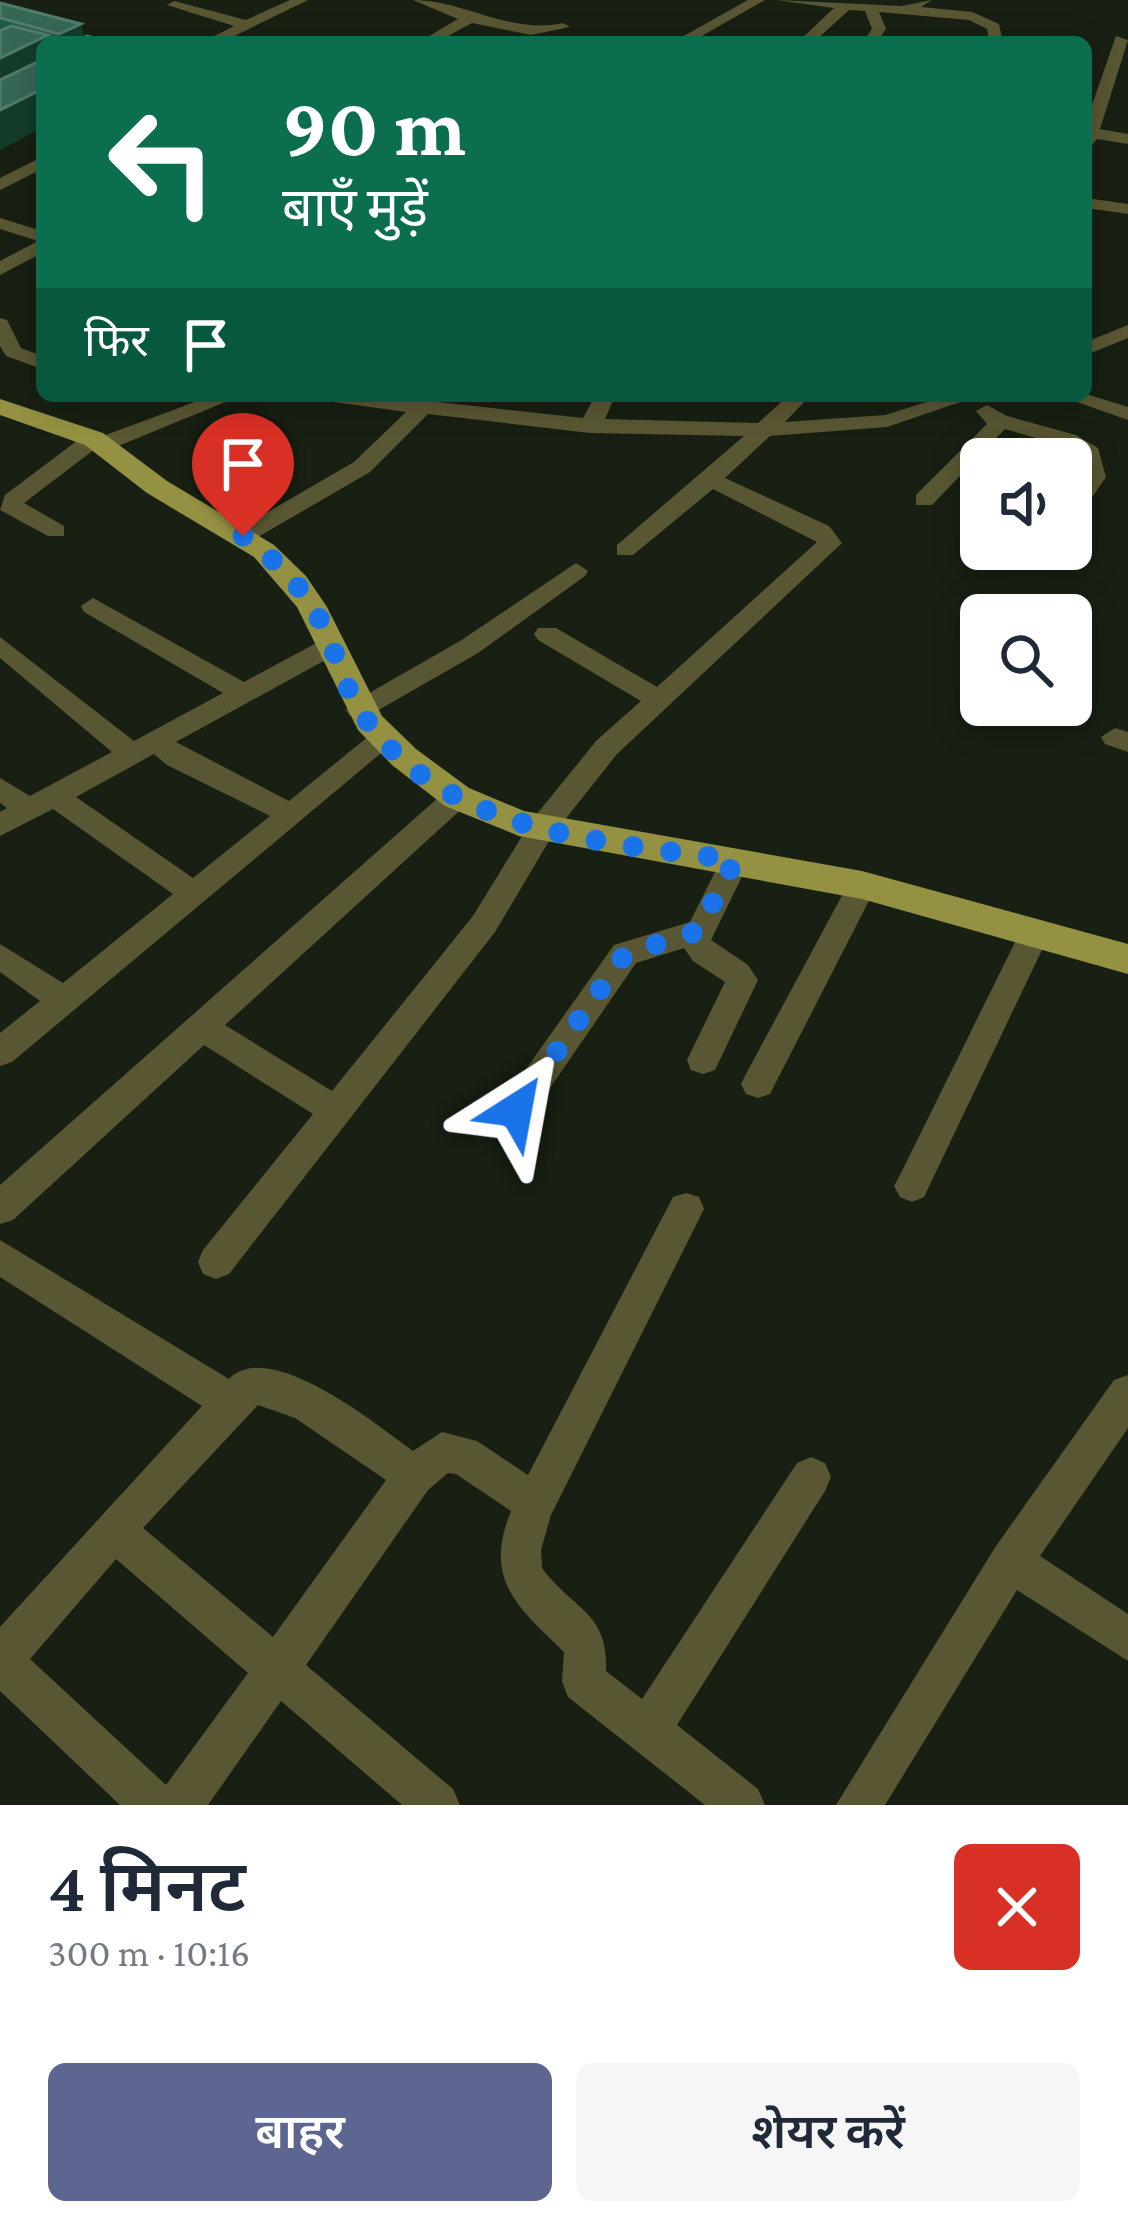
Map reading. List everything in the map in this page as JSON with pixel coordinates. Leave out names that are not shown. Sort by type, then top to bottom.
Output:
[{"type":"main road","points":[[0,407],[98,442],[158,488],[243,536],[296,583],[332,646],[359,710],[385,738],[458,796],[542,828],[862,885],[1128,959]]},
{"type":"street","points":[[223,36],[301,0]]},
{"type":"street","points":[[420,0],[470,18],[562,33]]},
{"type":"street","points":[[692,36],[758,0]]},
{"type":"street","points":[[783,0],[979,18],[994,27],[995,36]]},
{"type":"street","points":[[904,10],[926,0]]},
{"type":"street","points":[[979,18],[982,0]]},
{"type":"street","points":[[174,5],[247,25]]},
{"type":"street","points":[[812,36],[843,8]]},
{"type":"street","points":[[871,9],[879,29],[874,36]]},
{"type":"street","points":[[437,36],[470,18]]},
{"type":"street","points":[[700,32],[715,36]]},
{"type":"street","points":[[1092,131],[1121,39]]},
{"type":"street","points":[[1092,76],[1128,80]]},
{"type":"street","points":[[1092,140],[1128,139]]},
{"type":"street","points":[[0,185],[36,165]]},
{"type":"street","points":[[1092,204],[1128,209]]},
{"type":"street","points":[[0,223],[36,235]]},
{"type":"street","points":[[0,269],[36,250]]},
{"type":"street","points":[[0,324],[13,352],[36,360]]},
{"type":"street","points":[[1092,345],[1128,332]]},
{"type":"street","points":[[56,531],[20,517],[11,508],[13,500],[98,442],[206,402]]},
{"type":"street","points":[[378,402],[590,427],[760,430],[887,421],[948,402]]},
{"type":"street","points":[[590,427],[602,402]]},
{"type":"street","points":[[625,550],[793,402]]},
{"type":"street","points":[[971,402],[999,421],[1060,438]]},
{"type":"street","points":[[1089,402],[1128,414]]},
{"type":"street","points":[[243,536],[362,467],[422,408]]},
{"type":"street","points":[[924,500],[999,421]]},
{"type":"street","points":[[216,1262],[484,924],[542,828],[608,747],[830,543],[821,531],[709,479]]},
{"type":"street","points":[[359,710],[469,647],[576,571]]},
{"type":"street","points":[[93,606],[242,693]]},
{"type":"street","points":[[547,634],[658,699]]},
{"type":"street","points":[[0,644],[143,747],[288,813]]},
{"type":"street","points":[[0,825],[332,646]]},
{"type":"street","points":[[0,1052],[385,738]]},
{"type":"street","points":[[0,788],[41,802],[192,892]]},
{"type":"street","points":[[0,1208],[458,796]]},
{"type":"street","points":[[703,1060],[742,980],[697,947],[698,931],[735,860]]},
{"type":"street","points":[[758,1084],[862,885]]},
{"type":"street","points":[[516,1110],[625,954],[698,931]]},
{"type":"street","points":[[912,1186],[1036,931]]},
{"type":"street","points":[[0,956],[62,999]]},
{"type":"street","points":[[200,1026],[336,1111]]},
{"type":"street","points":[[686,1209],[535,1503],[517,1550],[522,1580],[586,1643],[584,1682],[742,1805]]},
{"type":"street","points":[[0,1257],[231,1402]]},
{"type":"street","points":[[154,1805],[0,1660],[250,1385],[265,1383],[414,1475]]},
{"type":"street","points":[[868,1801],[1011,1562],[1128,1394]]},
{"type":"street","points":[[180,1805],[414,1475],[434,1456],[453,1451],[535,1503]]},
{"type":"street","points":[[648,1730],[811,1477]]},
{"type":"street","points":[[113,1531],[437,1805]]},
{"type":"street","points":[[1011,1562],[1128,1639]]},
{"type":"building","points":[[0,3],[81,24],[59,34],[0,18]]},
{"type":"building","points":[[11,26],[48,35],[36,36],[36,41],[0,58],[0,31]]},
{"type":"building","points":[[36,63],[36,92],[0,110],[0,80]]},
{"type":"route","points":[[243,536],[280,565],[312,607],[359,710],[430,778],[493,814],[519,823],[735,860],[698,931],[625,954],[516,1110]]}]
